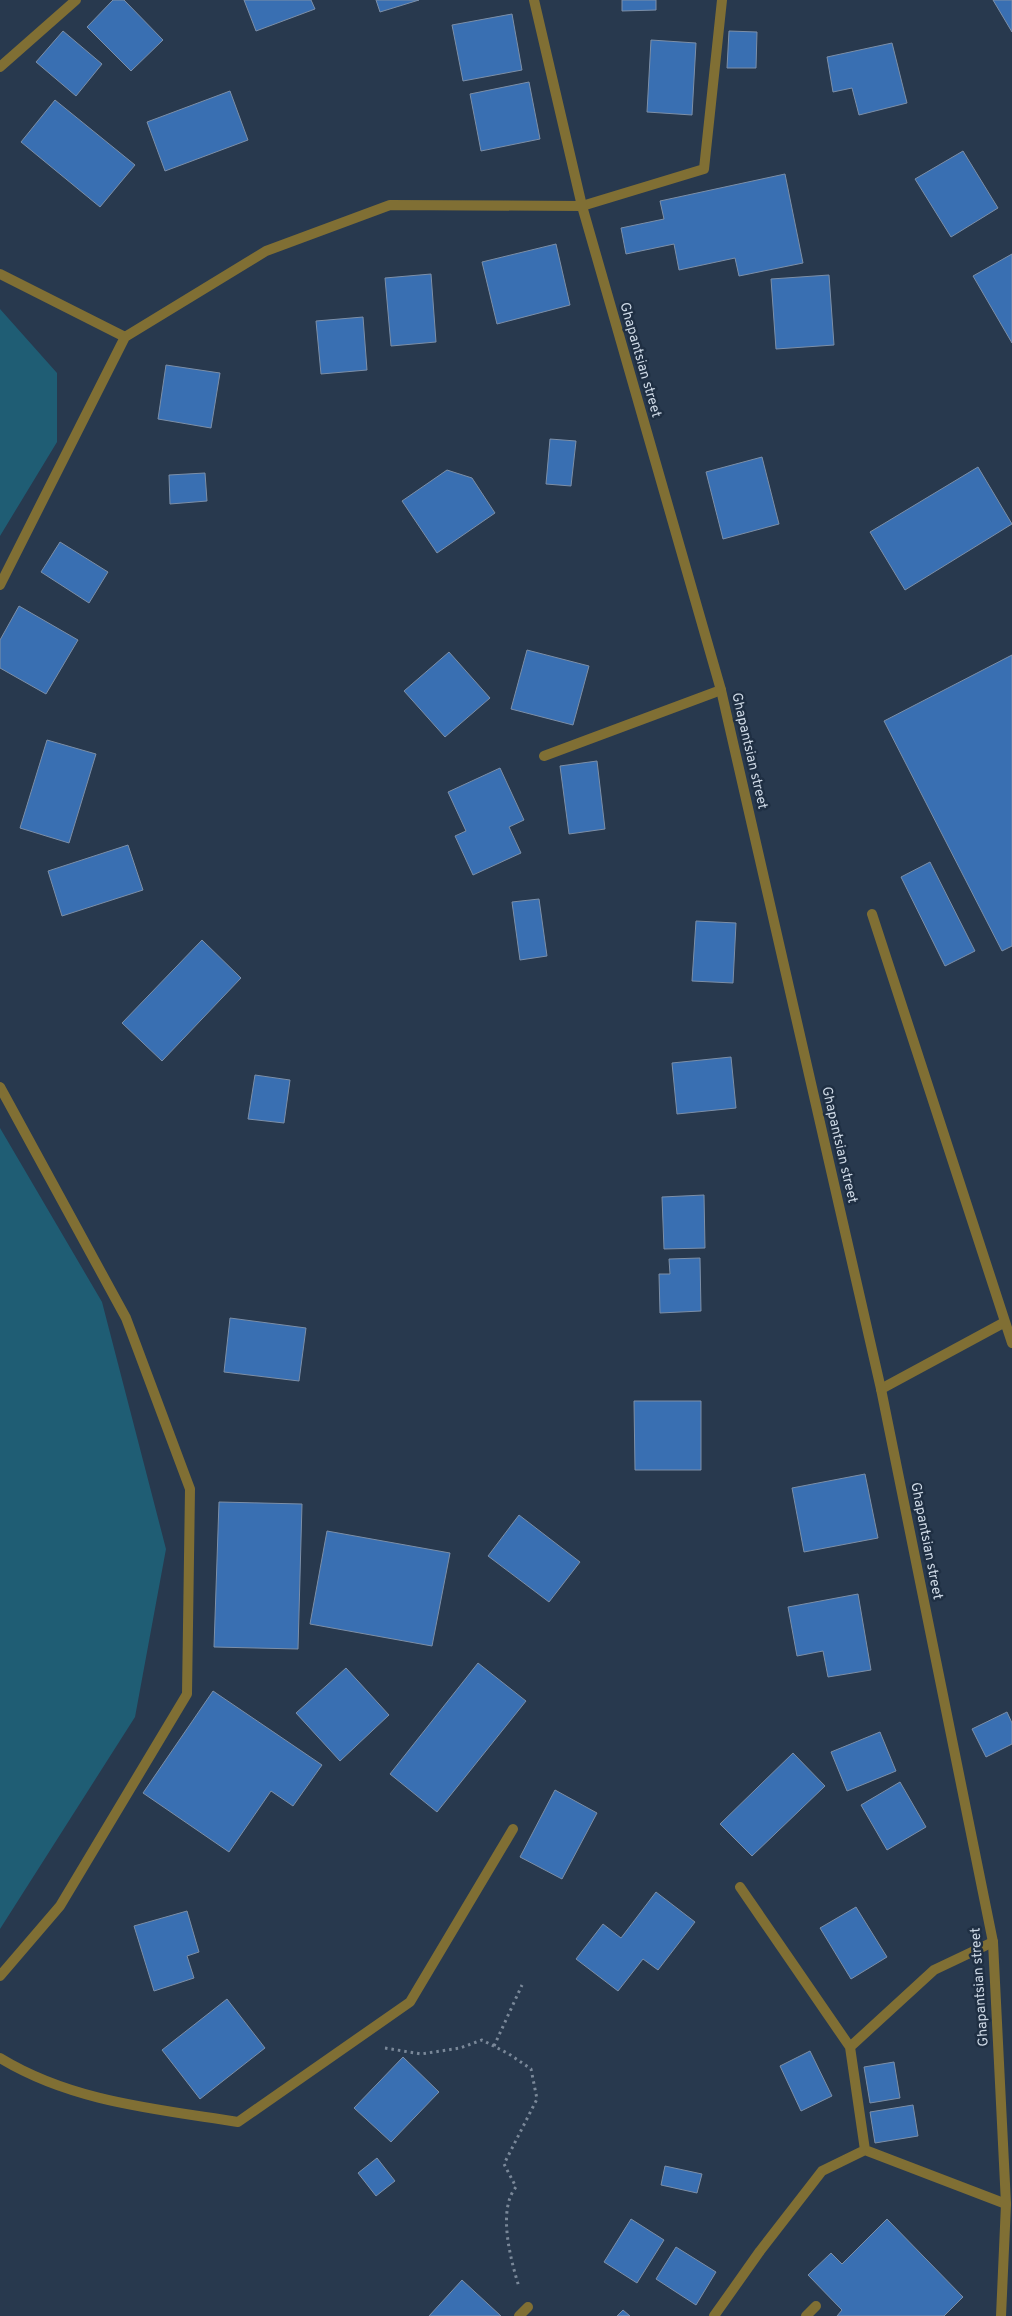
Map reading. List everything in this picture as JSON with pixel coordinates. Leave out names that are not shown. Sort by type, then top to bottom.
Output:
[{"type":"street","points":[[0,67],[76,0]]},
{"type":"street","name":"Ghapantsian street","points":[[534,0],[582,206],[721,690],[881,1389],[993,1942],[1006,2204],[1001,2316]]},
{"type":"street","points":[[0,585],[125,337],[266,251],[390,205],[582,206],[704,169],[722,0]]},
{"type":"street","points":[[0,274],[125,337]]},
{"type":"street","points":[[544,756],[721,690]]},
{"type":"street","points":[[872,914],[1012,1343]]},
{"type":"street","points":[[0,1087],[126,1318],[190,1489],[186,1694],[60,1906],[0,1976]]},
{"type":"street","points":[[881,1389],[1005,1322]]},
{"type":"street","points":[[0,2058],[26,2074],[108,2102],[238,2122],[410,2002],[512,1829]]},
{"type":"street","points":[[740,1887],[850,2047],[865,2150]]},
{"type":"street","points":[[850,2047],[934,1970],[993,1942]]},
{"type":"street","points":[[714,2316],[760,2251],[822,2171],[865,2150],[1006,2204]]},
{"type":"street","points":[[806,2316],[816,2306]]},
{"type":"street","points":[[519,2316],[528,2307]]},
{"type":"path","points":[[494,2046],[522,1985]]},
{"type":"path","points":[[380,2051],[386,2048],[421,2054],[460,2048],[482,2040],[531,2069],[537,2099],[504,2164],[516,2187],[509,2195],[506,2223],[513,2267],[528,2307]]},
{"type":"water","points":[[0,309],[57,373],[57,442],[0,536]]},
{"type":"water","points":[[0,1128],[102,1302],[166,1549],[135,1717],[0,1929]]},
{"type":"building","points":[[113,0],[124,0],[163,40],[131,71],[87,27]]},
{"type":"building","points":[[244,0],[311,0],[315,9],[256,31]]},
{"type":"building","points":[[376,0],[419,0],[380,12]]},
{"type":"building","points":[[622,0],[656,0],[656,10],[622,11]]},
{"type":"building","points":[[993,0],[1012,0],[1012,32]]},
{"type":"building","points":[[512,14],[522,70],[463,81],[452,25]]},
{"type":"building","points":[[63,31],[102,64],[76,96],[36,62]]},
{"type":"building","points":[[729,31],[757,32],[756,68],[727,68]]},
{"type":"building","points":[[651,40],[696,43],[692,115],[647,112]]},
{"type":"building","points":[[892,43],[907,103],[859,115],[852,88],[833,92],[827,57]]},
{"type":"building","points":[[529,82],[540,139],[481,151],[470,94]]},
{"type":"building","points":[[230,91],[248,140],[165,171],[147,122]]},
{"type":"building","points":[[55,100],[135,165],[100,207],[21,142]]},
{"type":"building","points":[[963,151],[998,208],[951,237],[915,179]]},
{"type":"building","points":[[785,174],[803,263],[739,276],[735,258],[679,270],[674,244],[626,254],[621,228],[664,219],[660,201]]},
{"type":"building","points":[[556,244],[570,305],[497,324],[482,262]]},
{"type":"building","points":[[1012,254],[1012,343],[973,276]]},
{"type":"building","points":[[431,274],[436,342],[391,346],[385,278]]},
{"type":"building","points":[[829,275],[834,345],[776,349],[771,279]]},
{"type":"building","points":[[363,317],[367,370],[321,374],[316,321]]},
{"type":"building","points":[[166,365],[220,373],[211,428],[158,419]]},
{"type":"building","points":[[550,439],[576,441],[571,486],[546,484]]},
{"type":"building","points":[[762,457],[779,524],[723,539],[706,472]]},
{"type":"building","points":[[978,467],[1012,524],[905,590],[870,532]]},
{"type":"building","points":[[447,470],[472,478],[495,513],[437,553],[402,501]]},
{"type":"building","points":[[205,473],[207,501],[170,504],[169,475]]},
{"type":"building","points":[[60,542],[108,572],[89,603],[41,572]]},
{"type":"building","points":[[19,606],[78,640],[46,694],[0,668],[0,640]]},
{"type":"building","points":[[527,650],[589,666],[573,725],[511,709]]},
{"type":"building","points":[[449,652],[490,698],[445,737],[404,691]]},
{"type":"building","points":[[1012,655],[1012,946],[1002,951],[884,721]]},
{"type":"building","points":[[47,740],[96,754],[69,843],[20,828]]},
{"type":"building","points":[[597,761],[605,829],[569,834],[560,766]]},
{"type":"building","points":[[500,768],[524,820],[509,827],[521,853],[473,875],[455,836],[466,831],[448,792]]},
{"type":"building","points":[[128,845],[143,890],[62,916],[48,871]]},
{"type":"building","points":[[930,862],[975,951],[945,966],[901,877]]},
{"type":"building","points":[[539,899],[547,956],[520,960],[512,902]]},
{"type":"building","points":[[696,921],[736,923],[733,983],[692,981]]},
{"type":"building","points":[[202,940],[241,978],[162,1061],[122,1023]]},
{"type":"building","points":[[731,1057],[736,1108],[677,1114],[672,1063]]},
{"type":"building","points":[[255,1075],[290,1080],[284,1123],[248,1119]]},
{"type":"building","points":[[704,1195],[705,1248],[664,1249],[662,1197]]},
{"type":"building","points":[[700,1258],[701,1311],[660,1313],[659,1274],[670,1274],[669,1259]]},
{"type":"building","points":[[230,1318],[306,1328],[299,1381],[224,1372]]},
{"type":"building","points":[[634,1401],[701,1401],[701,1470],[635,1470]]},
{"type":"building","points":[[865,1474],[878,1538],[804,1552],[792,1488]]},
{"type":"building","points":[[219,1502],[302,1504],[298,1649],[214,1647]]},
{"type":"building","points":[[519,1515],[580,1562],[549,1602],[488,1556]]},
{"type":"building","points":[[327,1531],[450,1553],[432,1646],[310,1624]]},
{"type":"building","points":[[858,1594],[871,1670],[828,1677],[823,1651],[797,1656],[788,1607]]},
{"type":"building","points":[[478,1663],[526,1701],[437,1812],[390,1774]]},
{"type":"building","points":[[346,1668],[389,1715],[340,1761],[296,1713]]},
{"type":"building","points":[[213,1691],[322,1765],[293,1806],[271,1791],[229,1852],[143,1793]]},
{"type":"building","points":[[1007,1712],[1012,1723],[1012,1744],[986,1757],[972,1729]]},
{"type":"building","points":[[880,1732],[896,1771],[847,1791],[831,1752]]},
{"type":"building","points":[[793,1753],[825,1786],[752,1856],[720,1824]]},
{"type":"building","points":[[900,1782],[926,1827],[887,1850],[861,1805]]},
{"type":"building","points":[[555,1790],[597,1813],[562,1879],[520,1857]]},
{"type":"building","points":[[656,1892],[695,1922],[658,1970],[643,1959],[618,1991],[576,1959],[603,1924],[621,1938]]},
{"type":"building","points":[[856,1907],[887,1957],[851,1979],[820,1928]]},
{"type":"building","points":[[187,1911],[199,1952],[187,1956],[194,1978],[154,1991],[134,1926]]},
{"type":"building","points":[[227,1999],[265,2048],[200,2099],[162,2050]]},
{"type":"building","points":[[810,2051],[832,2096],[801,2111],[780,2066]]},
{"type":"building","points":[[403,2057],[439,2092],[391,2142],[354,2108]]},
{"type":"building","points":[[894,2062],[900,2098],[870,2103],[864,2067]]},
{"type":"building","points":[[913,2105],[918,2136],[875,2143],[870,2112]]},
{"type":"building","points":[[377,2158],[395,2181],[376,2196],[358,2173]]},
{"type":"building","points":[[665,2166],[702,2174],[697,2193],[661,2185]]},
{"type":"building","points":[[631,2219],[664,2240],[637,2283],[604,2262]]},
{"type":"building","points":[[887,2219],[963,2297],[944,2316],[837,2316],[842,2310],[808,2275],[831,2253],[842,2264]]},
{"type":"building","points":[[676,2247],[716,2272],[696,2305],[656,2279]]},
{"type":"building","points":[[462,2280],[501,2316],[429,2316]]},
{"type":"building","points":[[623,2310],[630,2316],[617,2316]]}]
